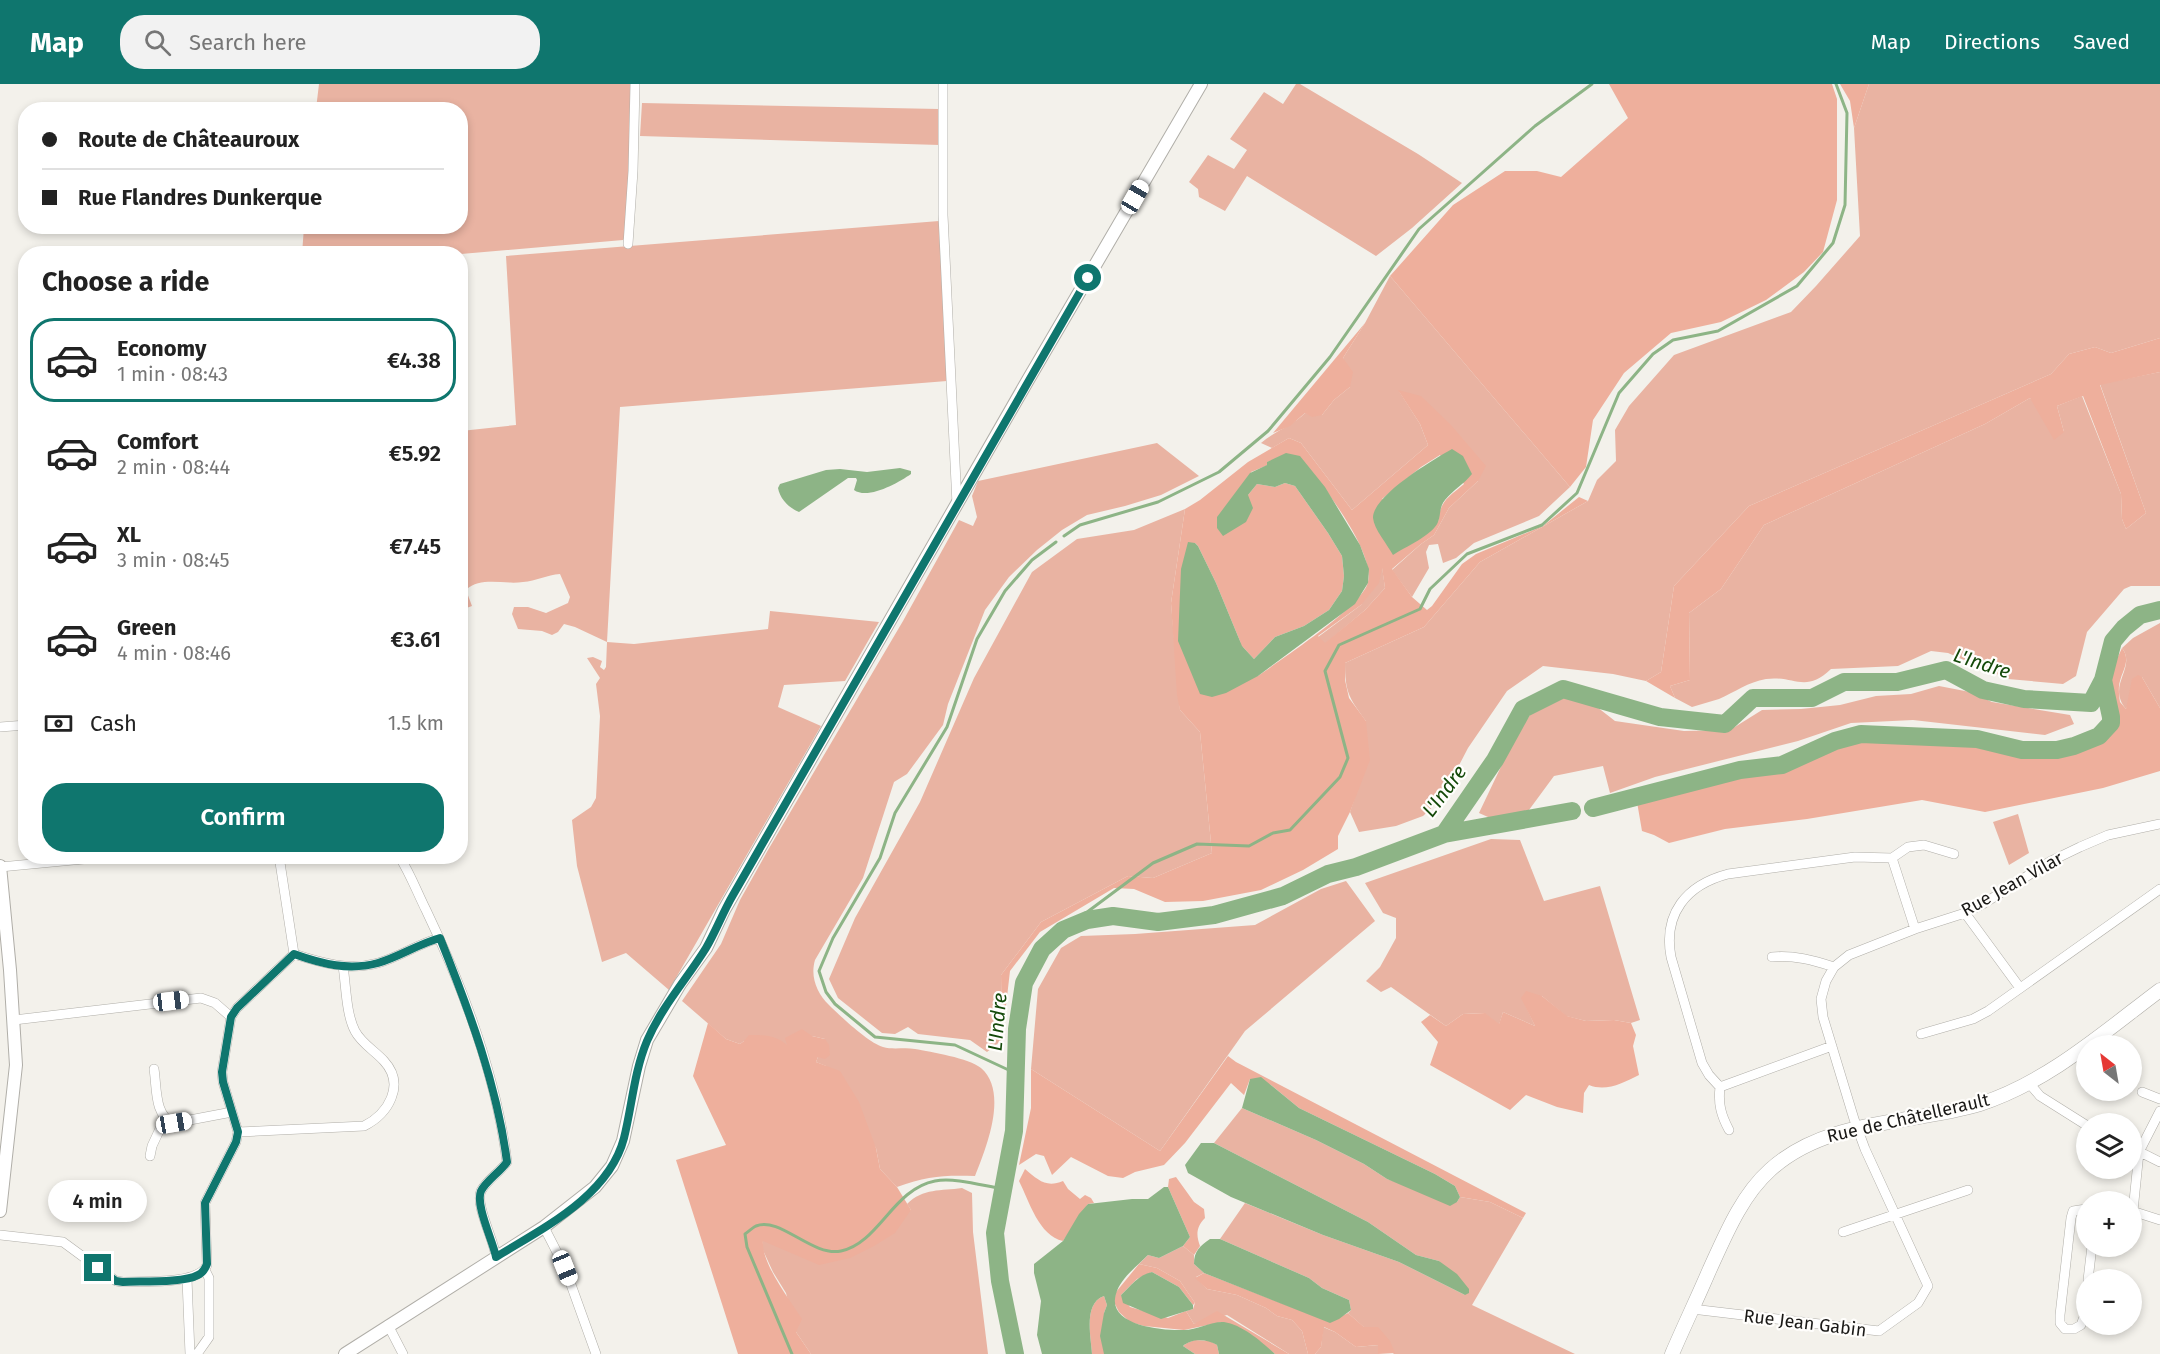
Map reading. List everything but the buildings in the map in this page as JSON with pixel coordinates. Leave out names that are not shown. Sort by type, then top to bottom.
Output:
[{"type":"main road","name":"Rue de Châtellerault","points":[[1672,1354],[1732,1223],[1754,1186],[1769,1170],[1804,1146],[1825,1137],[1857,1128],[1980,1104],[2029,1083],[2065,1061],[2160,990]]},
{"type":"street","points":[[628,244],[635,84]]},
{"type":"street","points":[[943,84],[943,215],[957,504]]},
{"type":"street","points":[[345,1354],[544,1227],[595,1187],[612,1166],[623,1141],[647,1040],[680,984],[706,948],[724,910],[1201,84]]},
{"type":"street","points":[[0,727],[18,726]]},
{"type":"street","name":"Rue Jean Vilar","points":[[1834,967],[1849,955],[1915,929],[1965,913],[2051,861],[2080,847],[2108,835],[2160,824]]},
{"type":"street","points":[[1729,1131],[1720,1108],[1720,1087],[1702,1063],[1671,957],[1668,941],[1670,926],[1684,900],[1694,888],[1710,879],[1728,874],[1855,857],[1892,858],[1908,847],[1924,845],[1954,854]]},
{"type":"street","points":[[1892,858],[1915,929]]},
{"type":"street","points":[[0,1211],[6,1113],[16,1065],[0,866],[23,864]]},
{"type":"street","points":[[280,864],[294,954]]},
{"type":"street","points":[[403,864],[440,938],[464,996],[495,1096],[507,1162],[482,1190],[479,1199],[496,1257]]},
{"type":"street","points":[[1921,1034],[1973,1019],[2160,889]]},
{"type":"street","points":[[1965,913],[2020,988]]},
{"type":"street","points":[[294,954],[323,964],[356,967],[379,963],[440,938]]},
{"type":"street","points":[[0,1235],[63,1242],[116,1281],[186,1279],[200,1275],[207,1264],[205,1203],[236,1142],[238,1132],[222,1072],[231,1017],[237,1008],[294,954]]},
{"type":"street","points":[[1772,957],[1804,958],[1834,967],[1826,981],[1821,999],[1823,1017],[1857,1128]]},
{"type":"street","points":[[238,1132],[364,1126],[378,1119],[386,1109],[394,1086],[392,1074],[386,1063],[356,1035],[352,1025],[343,966]]},
{"type":"street","points":[[14,1020],[201,998],[214,1003],[231,1017]]},
{"type":"street","points":[[1720,1087],[1832,1046]]},
{"type":"street","points":[[154,1069],[160,1110],[165,1118],[174,1123],[232,1112]]},
{"type":"street","points":[[2029,1083],[2040,1096],[2076,1119]]},
{"type":"street","points":[[2142,1092],[2160,1099]]},
{"type":"street","points":[[2142,1139],[2160,1110]]},
{"type":"street","points":[[150,1156],[152,1146],[165,1118]]},
{"type":"street","name":"Rue Jean Gabin","points":[[1692,1309],[1879,1331],[1918,1303],[1928,1286],[1857,1128]]},
{"type":"street","points":[[2142,1153],[2160,1162]]},
{"type":"street","points":[[1843,1232],[1968,1190]]},
{"type":"street","points":[[2076,1211],[2073,1211],[2071,1218],[2060,1315],[2060,1323],[2065,1329],[2076,1328]]},
{"type":"street","points":[[2142,1214],[2160,1220]]},
{"type":"street","points":[[544,1227],[565,1268],[596,1354]]},
{"type":"street","points":[[197,1354],[209,1337],[209,1278],[205,1270]]},
{"type":"street","points":[[186,1279],[190,1354]]},
{"type":"street","points":[[388,1325],[403,1354]]},
{"type":"shaded area","points":[[319,84],[632,84],[628,235],[623,240],[468,253],[468,246],[303,246],[303,234],[468,234],[468,102],[317,102]]},
{"type":"shaded area","points":[[1296,84],[1300,84],[1418,154],[1462,183],[1412,228],[1376,256],[1247,176],[1225,211],[1199,197],[1198,189],[1189,182],[1208,155],[1234,169],[1247,150],[1230,139],[1264,92],[1283,104]]},
{"type":"shaded area","points":[[1609,84],[1832,84],[1837,99],[1837,200],[1823,252],[1804,272],[1766,300],[1721,322],[1671,333],[1624,373],[1593,420],[1586,467],[1570,487],[1390,276],[1453,205],[1505,171],[1537,171],[1561,177],[1628,118]]},
{"type":"shaded area","points":[[1840,84],[1869,84],[1854,128],[1850,101]]},
{"type":"shaded area","points":[[1869,84],[2160,84],[2160,338],[2111,353],[2095,347],[2069,354],[2051,374],[1749,506],[1674,586],[1661,672],[1646,681],[1613,674],[1543,666],[1507,691],[1468,748],[1442,798],[1423,816],[1396,826],[1359,832],[1350,812],[1357,791],[1366,721],[1349,694],[1345,663],[1424,627],[1480,562],[1588,501],[1597,480],[1616,461],[1615,430],[1629,406],[1674,355],[1791,312],[1816,286],[1860,236],[1854,128]]},
{"type":"shaded area","points":[[642,103],[939,109],[940,145],[640,136]]},
{"type":"shaded area","points":[[939,221],[947,381],[620,407],[607,642],[564,624],[558,632],[552,635],[542,631],[518,629],[512,614],[514,607],[528,607],[546,613],[568,603],[570,597],[560,574],[516,583],[479,583],[468,589],[468,430],[516,425],[506,256]]},
{"type":"shaded area","points":[[1390,276],[1570,487],[1539,516],[1474,543],[1456,558],[1443,563],[1438,544],[1429,545],[1426,552],[1429,568],[1412,597],[1392,570],[1434,535],[1449,508],[1478,481],[1399,391],[1420,424],[1428,445],[1352,510],[1301,443],[1289,438],[1272,448],[1261,443],[1305,413],[1322,415],[1334,400],[1350,387],[1343,358]]},
{"type":"shaded area","points":[[1365,323],[1343,358],[1353,372],[1350,387],[1334,400],[1322,415],[1312,417],[1305,413],[1290,426],[1273,433]]},
{"type":"shaded area","points":[[2160,338],[2160,372],[2100,385],[2146,513],[2126,529],[2122,519],[2121,494],[2083,396],[2057,406],[2064,432],[2054,440],[2030,398],[1985,424],[1764,525],[1721,589],[1689,613],[1690,680],[1670,686],[1675,698],[1646,681],[1661,672],[1674,586],[1749,506],[2051,374],[2069,354],[2095,347],[2111,353]]},
{"type":"shaded area","points":[[2160,372],[2160,586],[2131,586],[2124,589],[2087,632],[2076,676],[2063,684],[2008,679],[1948,653],[1931,651],[1898,666],[1831,669],[1814,681],[1799,682],[1776,678],[1759,680],[1719,699],[1692,707],[1675,698],[1670,686],[1690,680],[1689,613],[1721,589],[1764,525],[1985,424],[2030,398],[2064,432],[2057,406],[2082,396],[2121,494],[2122,519],[2126,529],[2146,513],[2100,384]]},
{"type":"shaded area","points":[[1398,390],[1421,396],[1451,425],[1486,466],[1478,481],[1449,508],[1434,535],[1392,569],[1412,597],[1427,610],[1462,564],[1476,554],[1543,526],[1579,497],[1588,501],[1480,562],[1424,627],[1345,663],[1345,680],[1349,698],[1366,721],[1370,760],[1338,836],[1338,849],[1303,870],[1261,890],[1203,901],[1165,902],[1134,889],[1114,888],[1040,932],[1010,971],[1002,1040],[1001,975],[1041,922],[1128,876],[1153,878],[1212,853],[1200,732],[1180,710],[1177,695],[1171,603],[1185,509],[1248,462],[1289,438],[1301,443],[1352,510],[1428,445],[1420,424]],"holes":[[[1440,455],[1464,484],[1443,504],[1438,522],[1382,499],[1421,467]],[[1299,456],[1355,534],[1368,568],[1368,582],[1352,605],[1337,618],[1258,676],[1242,647],[1254,659],[1275,637],[1304,626],[1329,610],[1342,591],[1344,576],[1342,556],[1295,486],[1285,483],[1275,487],[1257,484],[1248,495],[1251,472],[1268,465],[1267,462]],[[1188,543],[1195,543],[1198,546],[1241,644]],[[1382,568],[1385,588],[1365,610],[1325,643],[1318,636],[1361,605],[1379,583]]]},
{"type":"shaded area","points":[[1157,443],[1199,476],[1161,495],[1087,515],[1062,530],[1009,577],[985,610],[948,704],[943,725],[907,774],[894,782],[863,878],[815,960],[814,979],[821,995],[840,1016],[870,1040],[887,1048],[915,1049],[959,1058],[981,1068],[989,1078],[993,1091],[993,1120],[985,1151],[975,1176],[936,1177],[917,1180],[897,1187],[880,1169],[876,1148],[826,1066],[816,1062],[825,1039],[812,1036],[788,1046],[744,1041],[740,1044],[726,1039],[682,1001],[721,944],[740,900],[768,850],[903,621],[959,520],[973,526],[977,517],[972,496],[978,481]]},
{"type":"shaded area","points":[[1452,449],[1463,456],[1472,474],[1445,500],[1438,522],[1431,532],[1393,555],[1374,522],[1375,509],[1382,499],[1405,479]]},
{"type":"shaded area","points":[[1286,453],[1300,456],[1325,487],[1360,545],[1369,569],[1368,583],[1355,604],[1258,676],[1226,693],[1212,697],[1200,694],[1178,641],[1181,569],[1188,542],[1198,546],[1242,646],[1254,659],[1275,637],[1304,626],[1329,610],[1342,591],[1344,576],[1342,556],[1295,486],[1285,483],[1275,487],[1257,484],[1248,495],[1253,508],[1246,522],[1223,536],[1217,528],[1217,517],[1250,473]]},
{"type":"shaded area","points":[[900,468],[911,471],[911,474],[891,486],[875,492],[860,493],[854,490],[856,478],[848,478],[799,512],[786,503],[778,488],[780,484],[826,470],[867,472]]},
{"type":"shaded area","points":[[1185,509],[1171,603],[1180,710],[1200,732],[1212,853],[1153,878],[1128,876],[1041,922],[1001,975],[1002,1040],[987,1052],[970,1040],[918,1034],[908,1027],[895,1034],[882,1033],[838,998],[829,979],[855,918],[920,802],[974,678],[1032,572],[1077,539],[1134,530]]},
{"type":"shaded area","points":[[1382,566],[1385,588],[1365,610],[1325,644],[1318,637],[1361,605]]},
{"type":"shaded area","points":[[468,595],[472,606],[468,607]]},
{"type":"shaded area","points":[[770,611],[879,622],[845,681],[784,685],[778,707],[821,726],[669,990],[626,953],[602,962],[577,866],[572,820],[591,807],[596,798],[600,716],[596,684],[600,678],[587,658],[593,657],[602,661],[600,667],[604,670],[607,642],[634,644],[768,629]]},
{"type":"shaded area","points":[[2160,623],[2160,708],[2142,677],[2126,709],[2119,692],[2126,663],[2126,655],[2122,648],[2133,638]]},
{"type":"shaded area","points":[[2122,648],[2125,652],[2126,664],[2119,686],[2120,702],[2126,709],[2132,679],[2138,675],[2142,677],[2160,708],[2160,771],[2103,788],[1985,812],[1922,800],[1807,819],[1725,829],[1669,843],[1642,831],[1637,802],[1784,768],[1836,745],[1861,741],[1905,740],[1988,747],[2037,756],[2085,750],[2112,734],[2116,721],[2109,676]]},
{"type":"shaded area","points":[[1939,686],[1970,692],[1992,702],[2070,715],[2074,724],[2045,735],[1913,720],[1851,723],[1798,741],[1655,777],[1610,793],[1603,766],[1554,776],[1515,829],[1479,813],[1517,733],[1535,708],[1561,696],[1597,707],[1615,721],[1684,731],[1730,730],[1762,710],[1840,705],[1876,696],[1911,694]]},
{"type":"shaded area","points":[[2018,814],[2029,853],[2009,865],[1993,822]]},
{"type":"shaded area","points":[[1491,839],[1520,840],[1544,901],[1600,886],[1640,1020],[1631,1023],[1614,1020],[1586,1021],[1566,1016],[1542,996],[1522,998],[1535,1026],[1503,1012],[1499,1025],[1484,1013],[1463,1014],[1446,1026],[1391,987],[1381,992],[1366,981],[1380,967],[1396,938],[1396,918],[1383,913],[1365,883]]},
{"type":"shaded area","points":[[1346,881],[1375,921],[1245,1031],[1160,1151],[1031,1069],[1038,989],[1061,948],[1081,936],[1255,925],[1321,889]]},
{"type":"shaded area","points":[[1526,991],[1542,996],[1567,1016],[1586,1021],[1614,1020],[1631,1023],[1636,1035],[1633,1046],[1639,1075],[1621,1084],[1608,1087],[1589,1085],[1584,1093],[1583,1113],[1557,1107],[1526,1095],[1510,1110],[1430,1065],[1438,1042],[1421,1022],[1430,1015],[1446,1026],[1463,1014],[1485,1013],[1499,1024],[1503,1012],[1535,1026],[1521,998]]},
{"type":"shaded area","points":[[708,1023],[726,1039],[740,1044],[749,1035],[754,1035],[774,1037],[787,1045],[785,1038],[802,1029],[812,1036],[825,1039],[829,1045],[830,1055],[825,1059],[818,1057],[816,1062],[840,1071],[859,1102],[876,1148],[880,1169],[897,1187],[911,1210],[895,1233],[874,1246],[850,1258],[819,1265],[763,1241],[771,1270],[802,1319],[796,1332],[811,1354],[738,1354],[676,1160],[726,1145],[693,1076]]},
{"type":"shaded area","points":[[1228,1056],[1526,1213],[1523,1218],[1490,1202],[1460,1197],[1455,1186],[1435,1174],[1299,1108],[1271,1085],[1250,1079],[1244,1095],[1231,1083],[1185,1143],[1164,1165],[1135,1172],[1123,1178],[1108,1176],[1071,1157],[1052,1175],[1044,1156],[1036,1154],[1019,1165],[1031,1108],[1031,1069],[1160,1151]]},
{"type":"shaded area","points":[[1261,1077],[1299,1108],[1455,1186],[1460,1197],[1457,1202],[1450,1206],[1387,1179],[1364,1164],[1316,1140],[1242,1108],[1250,1079]]},
{"type":"shaded area","points":[[1242,1108],[1316,1140],[1364,1164],[1387,1179],[1457,1202],[1460,1197],[1490,1202],[1523,1218],[1472,1305],[1575,1354],[1394,1354],[1348,1313],[1351,1310],[1349,1300],[1322,1288],[1309,1278],[1220,1239],[1245,1203],[1323,1235],[1399,1262],[1465,1295],[1439,1261],[1416,1255],[1368,1222],[1214,1143]]},
{"type":"shaded area","points":[[1201,1143],[1214,1143],[1368,1222],[1416,1255],[1439,1261],[1457,1274],[1469,1289],[1469,1293],[1465,1295],[1399,1262],[1323,1235],[1231,1197],[1188,1173],[1185,1165]]},
{"type":"shaded area","points":[[1025,1169],[1047,1183],[1063,1181],[1068,1189],[1080,1199],[1085,1195],[1094,1203],[1088,1204],[1063,1241],[1047,1232],[1036,1217],[1019,1181]]},
{"type":"shaded area","points":[[1176,1177],[1194,1202],[1204,1209],[1205,1218],[1198,1231],[1200,1246],[1194,1255],[1183,1246],[1190,1237],[1168,1187],[1169,1179]]},
{"type":"shaded area","points":[[1164,1187],[1168,1187],[1190,1237],[1183,1246],[1159,1258],[1148,1255],[1129,1273],[1116,1294],[1115,1305],[1120,1313],[1128,1320],[1139,1324],[1175,1330],[1189,1330],[1224,1322],[1252,1335],[1275,1354],[1219,1354],[1217,1345],[1200,1340],[1183,1346],[1195,1354],[1104,1354],[1100,1336],[1107,1305],[1104,1296],[1097,1300],[1091,1313],[1092,1354],[1042,1354],[1037,1335],[1041,1301],[1034,1264],[1063,1241],[1079,1214],[1088,1204],[1148,1199]]},
{"type":"shaded area","points":[[962,1188],[972,1193],[973,1232],[988,1354],[811,1354],[796,1332],[786,1293],[762,1248],[763,1241],[911,1210],[907,1204],[919,1195]]},
{"type":"shaded area","points":[[1210,1239],[1220,1239],[1309,1278],[1322,1288],[1349,1300],[1351,1310],[1330,1323],[1204,1273],[1194,1264],[1194,1259],[1198,1249]]},
{"type":"shaded area","points":[[1183,1246],[1194,1255],[1194,1264],[1204,1273],[1196,1277],[1207,1289],[1237,1295],[1266,1308],[1277,1316],[1292,1320],[1302,1331],[1308,1354],[1289,1354],[1227,1315],[1194,1324],[1186,1311],[1193,1309],[1195,1303],[1180,1281],[1157,1268],[1139,1264],[1148,1255],[1159,1258]]},
{"type":"shaded area","points":[[1139,1264],[1157,1268],[1180,1281],[1195,1303],[1193,1305],[1179,1287],[1152,1272],[1137,1279],[1121,1295],[1130,1307],[1168,1318],[1186,1311],[1194,1324],[1217,1311],[1289,1354],[1275,1354],[1251,1335],[1222,1322],[1184,1330],[1144,1326],[1130,1322],[1119,1312],[1114,1302],[1116,1292]]},
{"type":"shaded area","points":[[1152,1272],[1179,1287],[1193,1305],[1193,1309],[1161,1319],[1123,1303],[1121,1295],[1139,1278]]},
{"type":"shaded area","points":[[1204,1273],[1330,1322],[1348,1313],[1364,1327],[1378,1327],[1390,1341],[1395,1353],[1378,1354],[1378,1345],[1356,1347],[1324,1327],[1321,1347],[1315,1354],[1308,1354],[1302,1331],[1292,1320],[1277,1316],[1266,1308],[1237,1295],[1207,1289],[1195,1278]]},
{"type":"shaded area","points":[[1104,1296],[1107,1305],[1104,1313],[1105,1352],[1104,1354],[1092,1354],[1091,1313],[1097,1300]]},
{"type":"shaded area","points":[[1323,1327],[1335,1332],[1356,1347],[1379,1345],[1378,1354],[1315,1354],[1321,1347]]},
{"type":"shaded area","points":[[1195,1340],[1210,1341],[1217,1345],[1219,1354],[1195,1354],[1183,1346]]},
{"type":"waterway","points":[[1064,536],[1080,525],[1158,502],[1219,472],[1268,431],[1330,357],[1419,229],[1535,126],[1592,84]]},
{"type":"waterway","points":[[1063,930],[1153,863],[1197,844],[1249,846],[1273,833],[1290,830],[1340,777],[1348,758],[1325,671],[1339,645],[1420,609],[1430,589],[1467,554],[1542,525],[1577,493],[1619,393],[1653,354],[1673,340],[1718,331],[1797,286],[1833,243],[1845,205],[1847,113],[1836,84]]},
{"type":"waterway","points":[[1015,1073],[955,1045],[875,1037],[835,1004],[826,992],[819,971],[833,938],[880,858],[895,813],[947,727],[977,639],[1005,591],[1032,560],[1056,542]]},
{"type":"waterway","name":"L'Indre","points":[[1015,1354],[1000,1281],[995,1233],[1014,1131],[1017,1029],[1024,983],[1042,949],[1063,930],[1087,920],[1113,916],[1158,922],[1214,915],[1283,896],[1328,874],[1356,867],[1444,834],[1495,760],[1523,709],[1563,689],[1660,717],[1725,724],[1753,698],[1812,698],[1844,682],[1897,682],[1946,670],[1983,690],[2024,699],[2091,703],[2103,680],[2113,641],[2140,615],[2160,610]]},
{"type":"waterway","points":[[1593,808],[1740,770],[1782,765],[1835,741],[1861,734],[1977,739],[2022,750],[2057,750],[2074,746],[2099,736],[2111,723],[2103,680]]},
{"type":"waterway","points":[[1444,834],[1572,811]]},
{"type":"waterway","points":[[792,1354],[747,1247],[745,1234],[756,1226],[765,1224],[786,1231],[819,1248],[841,1251],[866,1238],[908,1194],[920,1186],[935,1181],[951,1180],[1003,1189]]},
{"type":"route","points":[[98,1268],[116,1281],[123,1282],[186,1279],[200,1275],[205,1270],[207,1264],[205,1203],[236,1142],[238,1132],[222,1072],[228,1027],[237,1008],[294,954],[323,964],[356,967],[379,963],[440,938],[464,996],[495,1096],[505,1144],[507,1162],[482,1190],[479,1199],[496,1257],[544,1227],[595,1187],[612,1166],[623,1141],[639,1066],[647,1040],[662,1012],[706,948],[724,910],[1088,278]]}]
